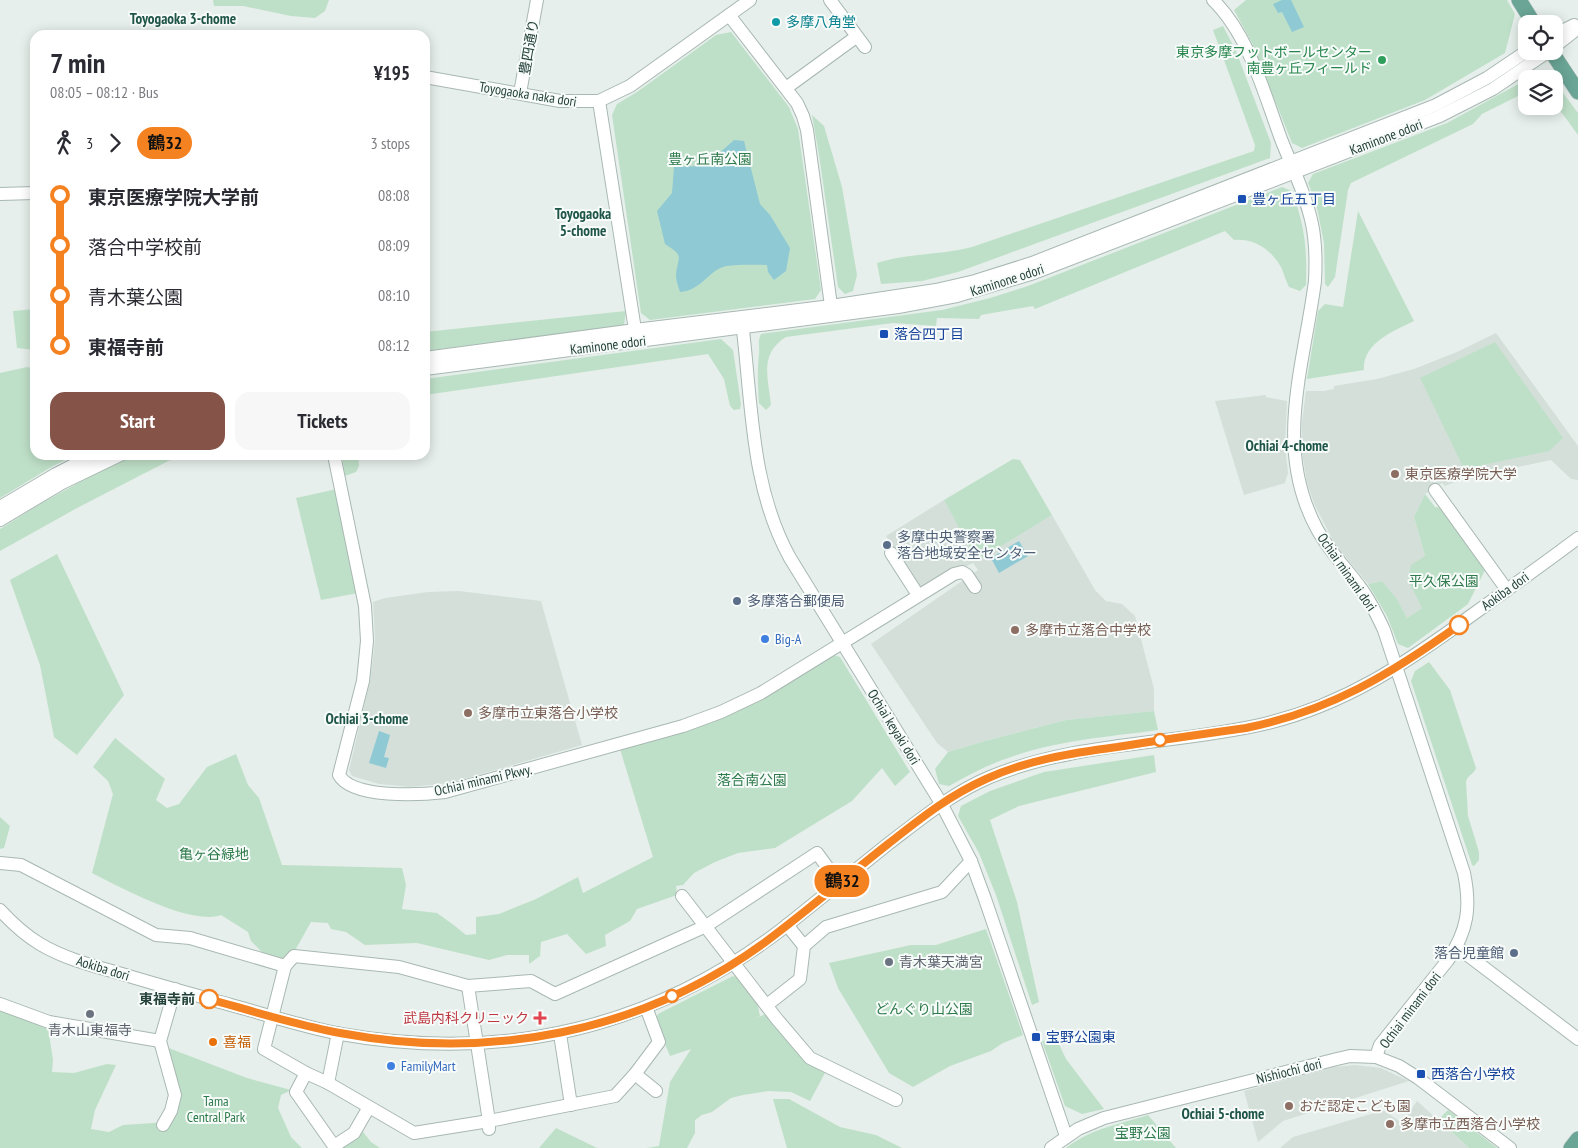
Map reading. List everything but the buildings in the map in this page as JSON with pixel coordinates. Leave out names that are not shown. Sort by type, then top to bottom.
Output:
[{"type":"main road","points":[[1519,0],[1528,15]]},
{"type":"main road","points":[[1556,60],[1578,92]]},
{"type":"main road","points":[[1571,1148],[1578,1139]]},
{"type":"street","name":"豊四通り","points":[[520,93],[537,0]]},
{"type":"street","name":"Toyogaoka naka dori","points":[[430,78],[566,102],[600,101],[630,86],[750,0]]},
{"type":"street","points":[[830,0],[865,47]]},
{"type":"street","points":[[1213,0],[1231,19],[1245,44],[1293,167]]},
{"type":"street","points":[[729,15],[797,103],[803,116],[807,130],[831,311]]},
{"type":"street","points":[[1563,30],[1578,23]]},
{"type":"street","points":[[1563,40],[1578,28]]},
{"type":"street","points":[[786,88],[856,37]]},
{"type":"street","name":"Kaminone odori","points":[[430,357],[636,336],[831,311],[918,304],[957,296],[1034,273],[1293,167],[1436,105],[1487,78],[1518,57]]},
{"type":"street","name":"Kaminone odori","points":[[1293,167],[1458,107],[1510,79],[1537,60]]},
{"type":"street","points":[[600,101],[636,336]]},
{"type":"street","name":"Ochiai minami dori","points":[[1293,167],[1308,208],[1316,262],[1313,298],[1294,420],[1294,450],[1297,472],[1308,510],[1317,529],[1338,561],[1372,604],[1384,630],[1464,873],[1468,892],[1469,910],[1456,947],[1380,1045],[1376,1057]]},
{"type":"street","points":[[0,194],[30,193]]},
{"type":"street","name":"Ochiai keyaki dori","points":[[742,323],[757,457],[765,499],[782,545],[941,803],[971,862],[986,899],[1066,1136]]},
{"type":"street","name":"Kaminone odori","points":[[430,368],[636,336]]},
{"type":"street","points":[[0,507],[83,460]]},
{"type":"street","points":[[0,520],[62,483],[110,460]]},
{"type":"street","name":"Ochiai minami Pkwy.","points":[[335,460],[365,606],[367,641],[363,681],[339,775],[346,784],[387,794],[406,795],[445,792],[593,752],[684,726],[721,712],[761,693],[842,643]]},
{"type":"street","points":[[1435,490],[1507,590]]},
{"type":"street","name":"Aokiba dori","points":[[0,910],[27,935],[57,953],[78,961],[338,1033],[421,1043],[477,1044],[560,1034],[601,1024],[646,1007],[703,981],[788,925],[839,882],[941,803],[986,779],[1041,760],[1065,754],[1246,728],[1284,718],[1331,702],[1397,668],[1578,538]]},
{"type":"street","points":[[891,553],[918,595]]},
{"type":"street","points":[[842,643],[954,574],[962,572],[967,575],[975,587]]},
{"type":"street","points":[[646,1007],[659,1042],[635,1074],[615,1096],[571,1104],[489,1125],[414,1133],[328,1083],[264,1049],[285,966],[294,956],[399,967],[468,986],[531,981],[556,994],[706,926],[817,853],[839,882]]},
{"type":"street","points":[[767,1005],[800,979],[804,946],[826,928],[942,892],[971,862]]},
{"type":"street","points":[[0,863],[21,865],[156,935],[190,938],[285,966]]},
{"type":"street","points":[[682,896],[733,963],[810,1058],[896,1100]]},
{"type":"street","points":[[788,925],[804,946]]},
{"type":"street","points":[[1456,947],[1578,1039]]},
{"type":"street","points":[[468,986],[489,1125]]},
{"type":"street","points":[[163,1126],[171,1111],[175,1094],[160,1041],[174,989]]},
{"type":"street","points":[[0,1004],[49,1022],[160,1041]]},
{"type":"street","points":[[328,1083],[338,1033]]},
{"type":"street","points":[[560,1034],[571,1104]]},
{"type":"street","name":"Nishiochi dori","points":[[1051,1148],[1078,1129],[1104,1118],[1350,1056],[1376,1057],[1399,1066],[1414,1075],[1510,1148]]},
{"type":"street","points":[[306,1072],[296,1092],[334,1146],[354,1133],[369,1107]]},
{"type":"street","points":[[635,1074],[656,1091]]},
{"type":"shaded area","name":"東京医療学院大学","points":[[1496,333],[1578,446],[1578,480],[1571,479],[1551,460],[1465,478],[1445,486],[1442,483],[1425,494],[1414,517],[1425,556],[1422,608],[1407,618],[1397,599],[1382,581],[1368,584],[1335,544],[1315,506],[1307,483],[1302,452],[1302,422],[1306,391],[1334,389],[1334,386],[1377,379],[1414,369],[1457,352]]},
{"type":"shaded area","points":[[1266,395],[1266,397],[1287,401],[1285,446],[1288,473],[1285,483],[1244,495],[1215,401]]},
{"type":"shaded area","name":"多摩市立落合中学校","points":[[944,500],[977,560],[1052,515],[1095,590],[1106,601],[1122,604],[1135,616],[1154,689],[1154,711],[1066,720],[948,752],[937,743],[871,644],[978,570],[973,563],[950,570],[924,586],[918,586],[886,536]]},
{"type":"shaded area","name":"多摩市立東落合小学校","points":[[459,591],[541,601],[582,745],[450,783],[410,787],[379,784],[352,776],[349,770],[370,681],[373,659],[375,638],[373,602],[385,598],[428,592]]},
{"type":"shaded area","name":"おだ認定こども園","points":[[1355,1065],[1381,1068],[1409,1081],[1283,1121],[1258,1142],[1244,1091],[1334,1067]]},
{"type":"shaded area","name":"多摩市立西落合小学校","points":[[1417,1101],[1469,1148],[1280,1148],[1293,1137],[1381,1111],[1385,1111],[1402,1123]]},
{"type":"green space","points":[[213,0],[329,0],[325,11],[315,18],[291,16],[243,6],[214,6]]},
{"type":"green space","name":"東京多摩フットボールセンター 南豊ヶ丘フィールド","points":[[1246,0],[1507,0],[1515,14],[1505,53],[1425,100],[1302,148],[1292,143],[1252,43],[1234,10]]},
{"type":"green space","points":[[1223,26],[1236,51],[1271,143],[1270,158],[958,272],[922,281],[881,284],[877,263],[901,257],[972,247],[1254,151],[1255,145],[1213,30]]},
{"type":"green space","name":"豊ヶ丘南公園","points":[[731,32],[789,107],[798,129],[821,290],[815,299],[650,320],[641,313],[612,115],[617,104],[637,92],[716,35]]},
{"type":"green space","points":[[1518,84],[1518,96],[1482,114],[1473,124],[1351,183],[1348,190],[1335,277],[1328,287],[1325,284],[1324,243],[1316,203],[1308,183],[1313,174],[1447,123]]},
{"type":"green space","points":[[1563,93],[1578,113],[1578,135],[1563,114]]},
{"type":"green space","points":[[812,115],[824,126],[842,187],[857,275],[853,291],[845,294],[838,287]]},
{"type":"green space","points":[[1282,187],[1292,191],[1302,227],[1306,259],[1306,285],[1300,291],[1289,287],[1282,269],[1268,251],[1249,241],[1234,240],[1225,231],[1035,309],[1033,306],[981,315],[979,319],[937,318],[936,326],[893,323],[786,337],[772,351],[767,367],[771,405],[766,410],[759,403],[758,366],[761,334],[942,310],[990,298],[1028,286]]},
{"type":"green space","points":[[1358,211],[1414,321],[1389,334],[1374,345],[1368,352],[1364,370],[1307,379],[1318,311],[1325,304],[1343,307]]},
{"type":"green space","points":[[30,309],[30,349],[17,348],[13,311]]},
{"type":"green space","points":[[626,311],[624,325],[430,350],[430,331]]},
{"type":"green space","points":[[721,339],[733,350],[741,404],[740,409],[734,410],[730,406],[724,379],[708,354],[430,394],[430,378]]},
{"type":"green space","points":[[1495,342],[1563,438],[1549,451],[1464,469],[1420,378]]},
{"type":"green space","points":[[30,368],[30,460],[65,460],[0,498],[0,373]]},
{"type":"green space","points":[[1013,459],[1020,460],[1052,515],[977,561],[944,500]]},
{"type":"green space","points":[[120,460],[170,460],[77,508],[0,551],[0,529],[40,504]]},
{"type":"green space","points":[[343,460],[358,460],[359,466],[356,472],[345,476]]},
{"type":"green space","points":[[337,489],[358,593],[321,600],[296,498]]},
{"type":"green space","name":"平久保公園","points":[[1425,494],[1435,507],[1443,508],[1486,568],[1468,604],[1408,648],[1398,644],[1387,616],[1368,584],[1382,581],[1397,599],[1407,618],[1422,608],[1408,580],[1411,565],[1425,556],[1414,517]]},
{"type":"green space","points":[[57,554],[124,695],[77,755],[54,737],[40,665],[10,580]]},
{"type":"green space","points":[[833,655],[840,657],[910,772],[895,786],[882,768],[852,801],[775,848],[738,853],[694,873],[683,885],[676,886],[677,895],[637,909],[630,921],[605,935],[606,946],[586,954],[567,934],[541,942],[540,956],[529,964],[529,955],[507,955],[489,960],[417,943],[365,945],[346,932],[331,929],[328,923],[311,922],[293,954],[280,963],[267,957],[251,941],[248,932],[221,915],[208,917],[192,915],[156,904],[92,873],[113,794],[108,781],[93,767],[115,738],[165,779],[156,800],[167,808],[179,804],[207,767],[236,754],[248,785],[259,798],[282,865],[402,868],[406,885],[402,909],[437,913],[466,935],[476,934],[476,917],[499,914],[536,899],[578,877],[583,893],[653,857],[620,749],[684,730]]},
{"type":"green space","points":[[1429,662],[1450,690],[1476,768],[1466,781],[1468,816],[1479,852],[1479,860],[1474,866],[1472,865],[1411,681],[1415,671]]},
{"type":"green space","points":[[1154,711],[1158,730],[1084,740],[1029,751],[995,763],[949,786],[939,784],[935,769],[948,752],[1066,720]]},
{"type":"green space","points":[[1154,755],[1156,772],[1019,806],[990,820],[1017,902],[1039,1002],[1032,1005],[996,895],[979,853],[958,816],[961,806],[990,791],[1044,772]]},
{"type":"green space","points":[[0,817],[10,826],[4,848],[0,849]]},
{"type":"green space","name":"どんぐり山公園","points":[[986,929],[1023,1035],[1003,1043],[991,1051],[950,1066],[913,1087],[889,1073],[838,988],[829,963],[911,945],[936,945]]},
{"type":"green space","points":[[733,976],[739,978],[756,998],[760,1016],[751,1020],[768,1013],[826,1071],[810,1101],[791,1092],[768,1091],[731,1098],[712,1112],[702,1115],[695,1120],[695,1133],[687,1148],[647,1148],[659,1146],[670,1082],[691,1049],[670,1056],[655,1020],[658,1014]]},
{"type":"green space","name":"Tama Central Park","points":[[0,1008],[48,1027],[53,1060],[52,1072],[74,1073],[107,1064],[116,1065],[95,1110],[91,1129],[109,1132],[123,1125],[168,1122],[175,1113],[166,1047],[247,1078],[291,1090],[281,1095],[278,1108],[291,1137],[302,1148],[0,1148]]},
{"type":"green space","points":[[1056,1038],[1066,1059],[1104,1109],[1082,1114],[1065,1106],[1042,1041]]},
{"type":"green space","points":[[773,1099],[789,1099],[840,1127],[876,1135],[902,1148],[787,1148]]},
{"type":"green space","points":[[1448,1110],[1497,1148],[1469,1148],[1444,1125],[1441,1117]]},
{"type":"green space","name":"宝野公園","points":[[1148,1115],[1176,1148],[1066,1148],[1085,1136],[1116,1124]]},
{"type":"green space","points":[[360,1128],[371,1142],[380,1148],[338,1148]]},
{"type":"green space","points":[[556,1128],[597,1148],[539,1148]]},
{"type":"water","points":[[1282,0],[1291,0],[1304,27],[1292,32],[1282,12],[1278,13],[1273,4]]},
{"type":"water","points":[[734,140],[744,141],[760,204],[770,215],[790,248],[786,271],[774,280],[768,272],[767,265],[727,266],[713,272],[699,285],[680,292],[676,275],[679,257],[678,254],[665,244],[657,211],[672,193],[674,167],[705,166]]},
{"type":"water","points":[[1019,541],[1028,556],[999,573],[991,558]]},
{"type":"water","points":[[379,731],[390,735],[384,757],[389,758],[386,768],[369,763]]},
{"type":"bus line","name":"鶴32","points":[[209,999],[338,1033],[421,1043],[477,1044],[520,1040],[560,1034],[601,1024],[646,1007],[703,981],[763,944],[941,803],[986,779],[1014,768],[1065,754],[1246,728],[1310,710],[1353,692],[1397,668],[1459,625]]},
{"type":"place","name":"多摩八角堂","points":[[776,22]]},
{"type":"place","name":"東京多摩フットボールセンター 南豊ヶ丘フィールド","points":[[1382,60]]},
{"type":"place","name":"豊ヶ丘五丁目","points":[[1242,199]]},
{"type":"place","name":"落合四丁目","points":[[884,334]]},
{"type":"place","name":"東京医療学院大学","points":[[1395,474]]},
{"type":"place","name":"多摩中央警察署 落合地域安全センター","points":[[887,545]]},
{"type":"place","name":"多摩落合郵便局","points":[[737,601]]},
{"type":"place","name":"多摩市立落合中学校","points":[[1015,630]]},
{"type":"place","name":"Big-A","points":[[765,639]]},
{"type":"place","name":"多摩市立東落合小学校","points":[[468,713]]},
{"type":"place","name":"落合児童館","points":[[1514,953]]},
{"type":"place","name":"青木葉天満宮","points":[[889,962]]},
{"type":"place","name":"東福寺前","points":[[209,999]]},
{"type":"place","name":"青木山東福寺","points":[[90,1014]]},
{"type":"place","name":"武島内科クリニック","points":[[540,1018]]},
{"type":"place","name":"宝野公園東","points":[[1036,1037]]},
{"type":"place","name":"喜福","points":[[213,1042]]},
{"type":"place","name":"FamilyMart","points":[[391,1066]]},
{"type":"place","name":"西落合小学校","points":[[1421,1074]]},
{"type":"place","name":"おだ認定こども園","points":[[1289,1106]]},
{"type":"place","name":"多摩市立西落合小学校","points":[[1390,1124]]},
{"type":"district","name":"Toyogaoka 3-chome","points":[[183,18]]},
{"type":"district","name":"Toyogaoka 5-chome","points":[[583,222]]},
{"type":"district","name":"Ochiai 4-chome","points":[[1287,445]]},
{"type":"district","name":"Ochiai 3-chome","points":[[367,718]]},
{"type":"district","name":"Ochiai 5-chome","points":[[1223,1113]]},
{"type":"park label","name":"落合南公園","points":[[752,780]]},
{"type":"park label","name":"亀ヶ谷緑地","points":[[214,854]]}]
